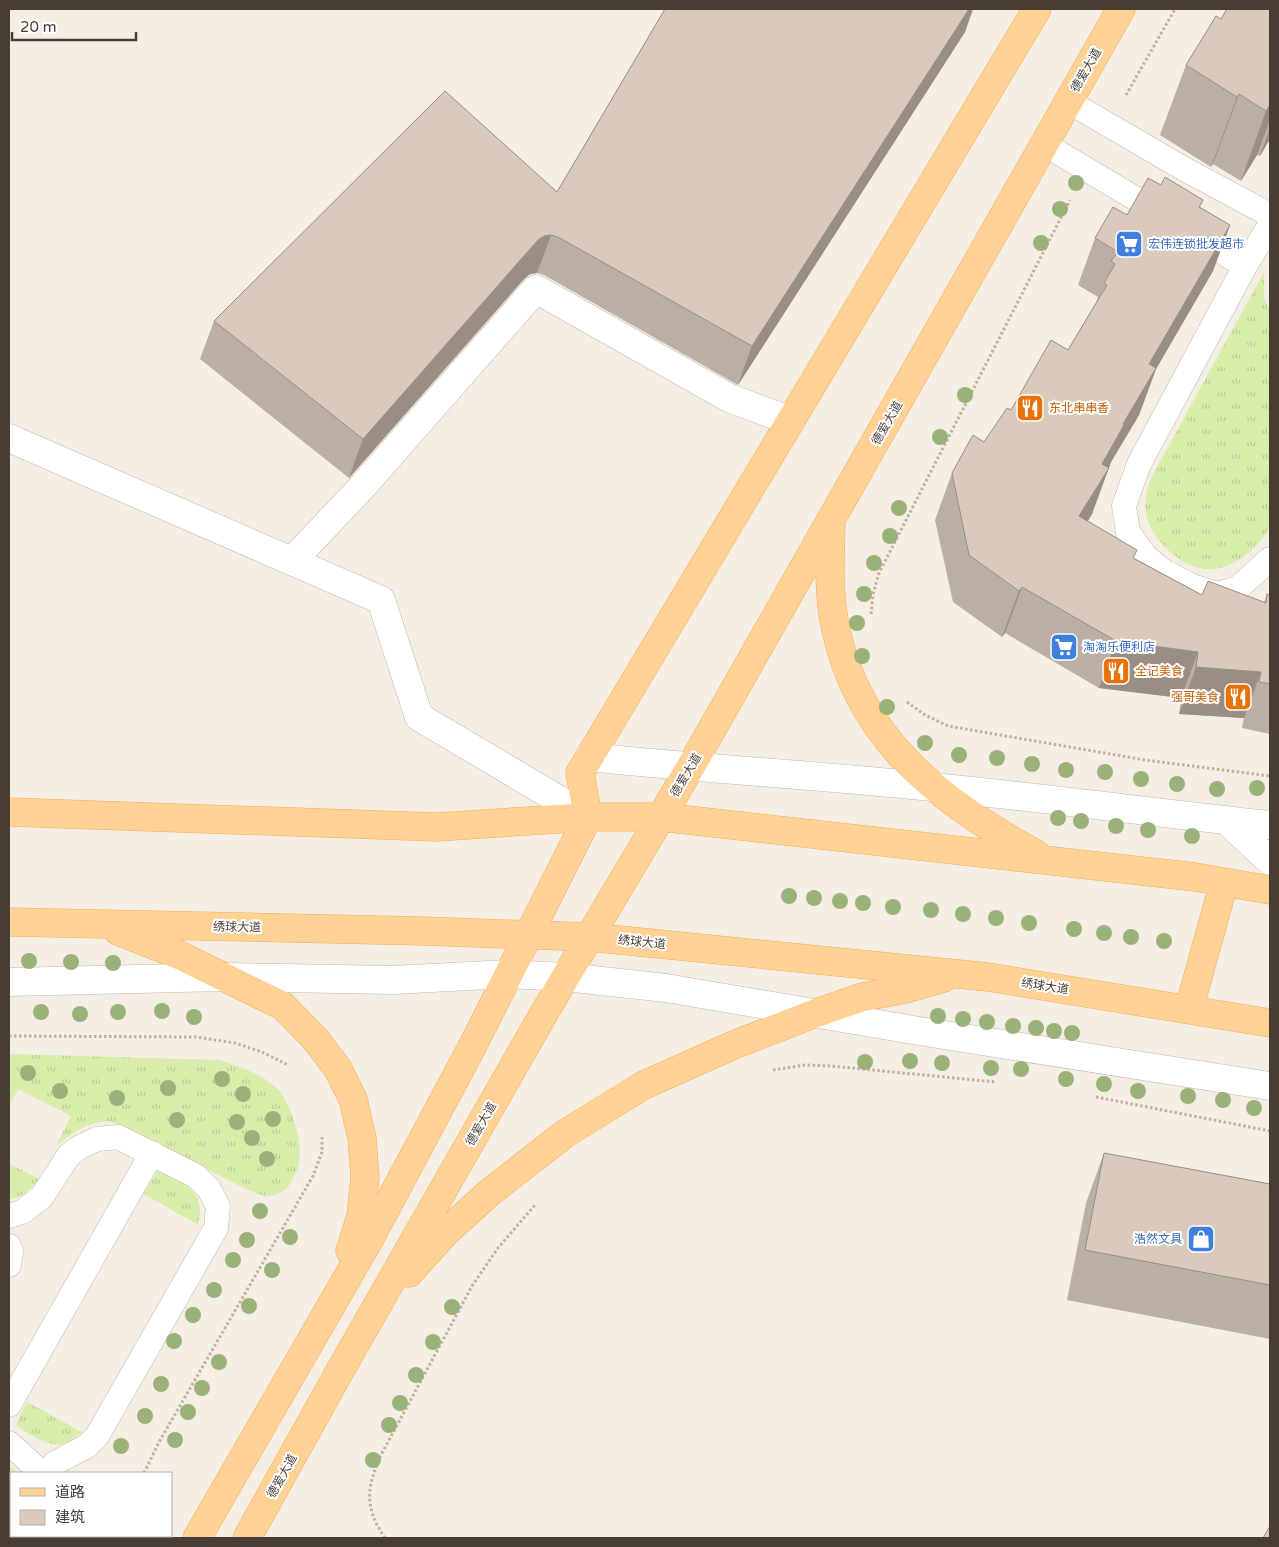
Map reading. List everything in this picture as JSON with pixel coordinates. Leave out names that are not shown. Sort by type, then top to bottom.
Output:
[{"type":"main road","points":[[197,1538],[369,1240],[529,935],[588,817],[580,773],[1037,9]]},
{"type":"main road","name":"德爱大道","points":[[247,1538],[565,977],[690,768],[1122,9]]},
{"type":"main road","points":[[832,520],[830,590],[835,629],[843,658],[865,708],[910,767],[932,786],[965,812],[1000,835],[1048,861]]},
{"type":"main road","points":[[9,812],[437,827],[588,817],[660,817],[1195,877],[1270,890]]},
{"type":"main road","points":[[1189,1009],[1224,883]]},
{"type":"main road","name":"绣球大道","points":[[9,922],[589,936],[988,977],[1270,1023]]},
{"type":"main road","points":[[100,924],[179,955],[222,977],[252,989],[283,1006],[316,1040],[338,1069],[352,1099],[362,1138],[365,1177],[361,1216],[332,1304]]},
{"type":"main road","points":[[364,1329],[444,1233],[489,1193],[566,1133],[644,1085],[736,1044],[816,1013],[863,997],[904,989],[958,974]]},
{"type":"street","points":[[292,561],[362,487],[536,289],[729,398],[791,421]]},
{"type":"street","points":[[9,438],[381,600],[419,717],[588,817]]},
{"type":"street","points":[[589,757],[690,768],[932,786],[1270,825]]},
{"type":"street","points":[[1226,820],[1270,861]]},
{"type":"street","points":[[9,982],[222,977],[393,980],[508,974],[565,977],[666,988],[919,1031],[1270,1086]]},
{"type":"lane","points":[[1069,102],[1186,170],[1270,214]]},
{"type":"lane","points":[[1044,144],[1245,266]]},
{"type":"lane","points":[[1270,225],[1245,266],[1139,464],[1124,506],[1128,532],[1145,556],[1165,572],[1192,586],[1217,594],[1238,588],[1270,559]]},
{"type":"lane","points":[[9,1216],[22,1212],[41,1198],[69,1155],[80,1147],[97,1139],[118,1137],[196,1176],[208,1189],[218,1206],[216,1228],[97,1436],[87,1446],[55,1464],[48,1472]]},
{"type":"lane","points":[[9,1405],[152,1153]]},
{"type":"lane","points":[[9,1246],[11,1251],[9,1265]]},
{"type":"lane","points":[[9,1443],[33,1465],[37,1472]]},
{"type":"path","points":[[1109,125],[1175,9]]},
{"type":"path","points":[[870,621],[873,594],[879,573],[1086,169]]},
{"type":"path","points":[[904,700],[925,715],[948,726],[1145,760],[1270,776]]},
{"type":"path","points":[[770,1070],[804,1065],[831,1066],[999,1082]]},
{"type":"path","points":[[1094,1097],[1270,1131]]},
{"type":"path","points":[[386,1538],[373,1516],[368,1496],[373,1474],[381,1455],[472,1286],[498,1248],[540,1200]]},
{"type":"green space","points":[[1264,272],[1264,297],[1270,313],[1270,527],[1260,542],[1240,560],[1223,567],[1203,569],[1192,566],[1171,553],[1154,534],[1145,508],[1146,494],[1152,476]]},
{"type":"green space","points":[[9,1054],[220,1060],[244,1069],[268,1081],[281,1093],[290,1108],[300,1149],[297,1170],[285,1190],[274,1195],[262,1195],[248,1190],[110,1121],[87,1126],[56,1146],[71,1116],[18,1089],[9,1107]]},
{"type":"green space","points":[[9,1164],[40,1179],[30,1189],[14,1199],[9,1199]]},
{"type":"green space","points":[[159,1168],[191,1189],[199,1202],[198,1225],[144,1194]]},
{"type":"green space","points":[[27,1402],[82,1432],[68,1442],[61,1444],[48,1443],[34,1437],[16,1425]]},
{"type":"green space","points":[[9,1466],[18,1472],[10,1472],[9,1527]]},
{"type":"building","points":[[665,9],[969,9],[752,346],[558,237],[544,236],[538,240],[363,439],[214,321],[445,91],[557,192]]},
{"type":"building","points":[[1227,9],[1270,9],[1270,105],[1266,111],[1239,94],[1237,97],[1186,65],[1216,16],[1221,19]]},
{"type":"building","points":[[1165,177],[1203,200],[1199,207],[1230,225],[1149,364],[1156,368],[1102,464],[1109,468],[1079,516],[1137,550],[1133,558],[1202,595],[1208,581],[1266,603],[1267,594],[1270,595],[1270,684],[1259,682],[1261,672],[1196,667],[1198,652],[1116,641],[1022,587],[1019,591],[969,555],[952,473],[973,435],[984,442],[1007,408],[1011,410],[1051,340],[1068,350],[1107,285],[1104,283],[1115,264],[1111,261],[1118,252],[1095,238],[1113,207],[1127,215],[1148,178],[1161,185]]},
{"type":"building","points":[[1104,1153],[1270,1184],[1270,1285],[1085,1250]]},
{"type":"building","points":[[1270,1526],[1270,1538],[1263,1538]]},
{"type":"place","name":"宏伟连锁批发超市","points":[[1129,244]]},
{"type":"place","name":"东北串串香","points":[[1030,408]]},
{"type":"place","name":"淘淘乐便利店","points":[[1064,647]]},
{"type":"place","name":"全记美食","points":[[1116,671]]},
{"type":"place","name":"强哥美食","points":[[1238,697]]},
{"type":"place","name":"浩然文具","points":[[1201,1239]]}]
